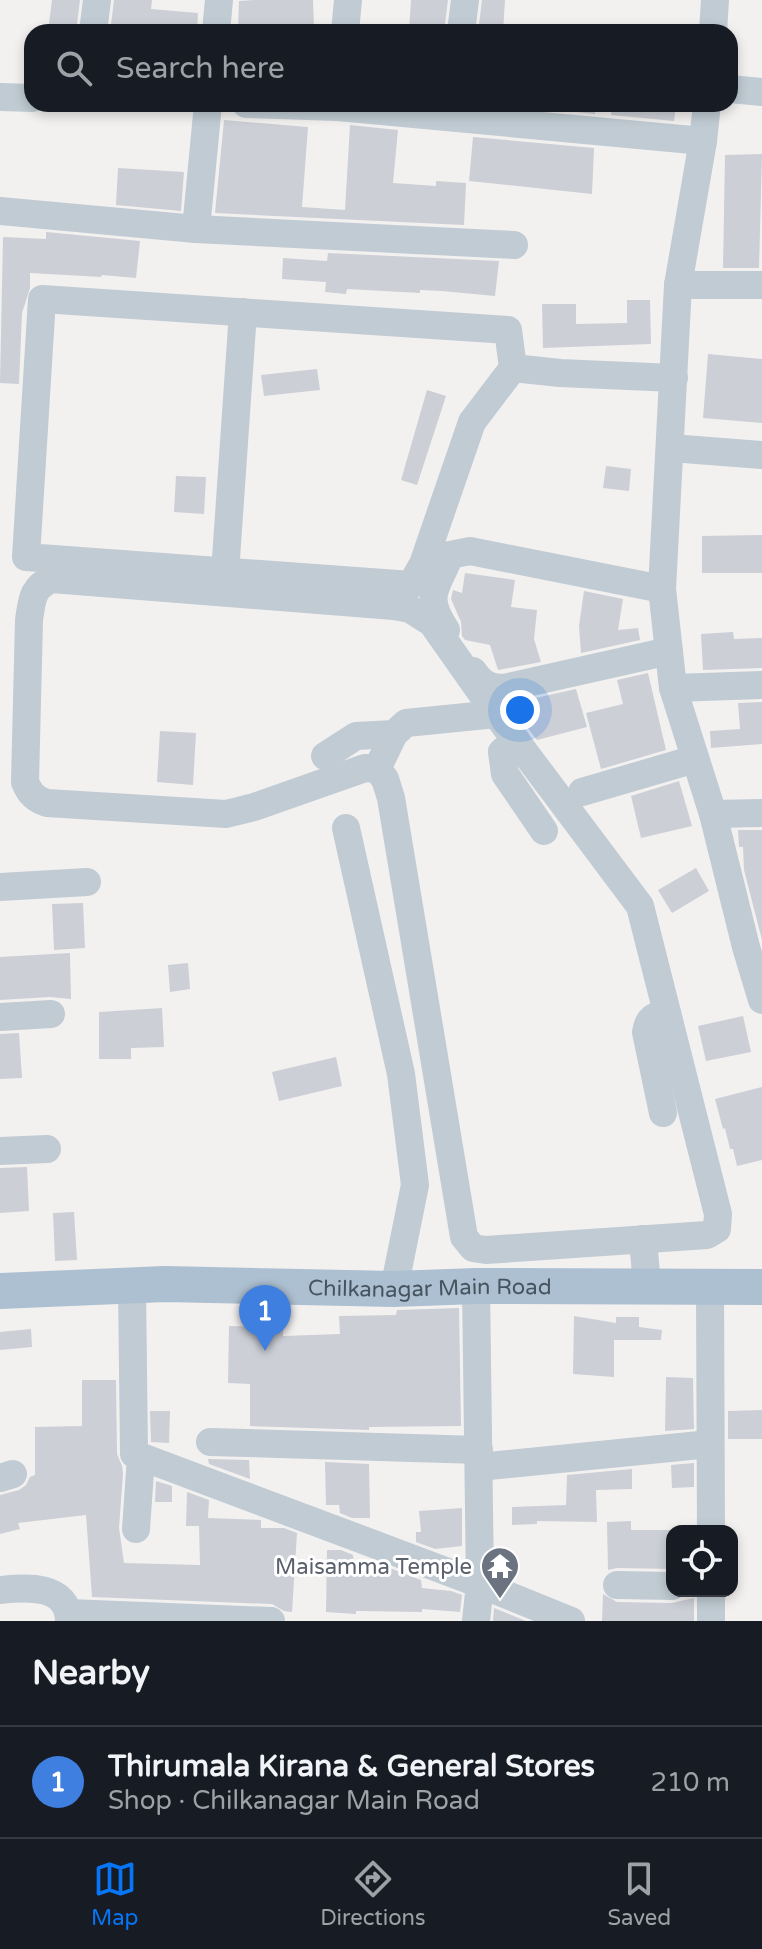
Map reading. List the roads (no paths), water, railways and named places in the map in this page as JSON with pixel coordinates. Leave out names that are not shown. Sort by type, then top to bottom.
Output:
[{"type":"main road","name":"Chilkanagar Main Road","points":[[0,1291],[132,1286],[394,1289],[476,1286],[762,1287]]},
{"type":"street","points":[[94,24],[97,0]]},
{"type":"street","points":[[217,24],[219,0]]},
{"type":"street","points":[[346,24],[348,0]]},
{"type":"street","points":[[462,24],[465,0]]},
{"type":"street","points":[[714,24],[715,0]]},
{"type":"street","points":[[738,90],[762,92]]},
{"type":"street","points":[[0,97],[24,98]]},
{"type":"street","points":[[196,229],[207,112]]},
{"type":"street","points":[[460,112],[703,141]]},
{"type":"street","points":[[706,112],[678,285],[662,589],[673,688],[754,947],[762,1000]]},
{"type":"street","points":[[1,215],[196,229],[514,245]]},
{"type":"street","points":[[678,285],[762,285]]},
{"type":"street","points":[[42,299],[508,330],[513,368],[472,422],[423,564],[411,585],[26,557],[42,299]]},
{"type":"street","points":[[225,573],[243,312]]},
{"type":"street","points":[[513,368],[674,378]]},
{"type":"street","points":[[671,448],[762,455]]},
{"type":"street","points":[[662,589],[470,551],[450,555],[431,599],[435,614],[468,664],[481,682],[491,688],[504,688],[669,651]]},
{"type":"street","points":[[52,579],[410,609],[432,623],[496,714],[640,906],[718,1214],[717,1229],[707,1235],[486,1250],[473,1248],[464,1237],[391,798],[385,779],[377,769],[365,768],[226,814],[47,803],[37,799],[29,792],[25,782],[24,764],[32,595],[40,584],[52,579]]},
{"type":"street","points":[[673,688],[762,685]]},
{"type":"street","points":[[377,769],[394,734],[406,723],[496,714]]},
{"type":"street","points":[[325,756],[356,736],[394,734]]},
{"type":"street","points":[[516,740],[502,752],[502,766],[544,831]]},
{"type":"street","points":[[582,792],[695,759]]},
{"type":"street","points":[[713,814],[762,813]]},
{"type":"street","points":[[346,828],[401,1074],[415,1185],[394,1289]]},
{"type":"street","points":[[0,887],[87,882]]},
{"type":"street","points":[[663,1113],[646,1032],[651,1017],[667,1013]]},
{"type":"street","points":[[0,1017],[51,1014]]},
{"type":"street","points":[[0,1151],[47,1149]]},
{"type":"street","points":[[643,1239],[647,1286]]},
{"type":"street","points":[[595,1242],[600,1286]]},
{"type":"street","points":[[132,1286],[134,1454],[571,1621]]},
{"type":"street","points":[[476,1286],[480,1584],[476,1621]]},
{"type":"street","points":[[710,1287],[711,1525]]},
{"type":"street","points":[[210,1442],[479,1458],[710,1444]]},
{"type":"street","points":[[136,1529],[141,1457]]},
{"type":"street","points":[[617,1585],[666,1586]]},
{"type":"street","points":[[0,1590],[31,1586],[55,1594],[69,1617],[271,1621]]},
{"type":"street","points":[[711,1597],[711,1621]]},
{"type":"place","name":"Thirumala Kirana & General Stores","points":[[265,1351]]},
{"type":"place","name":"Maisamma Temple","points":[[500,1600]]}]
